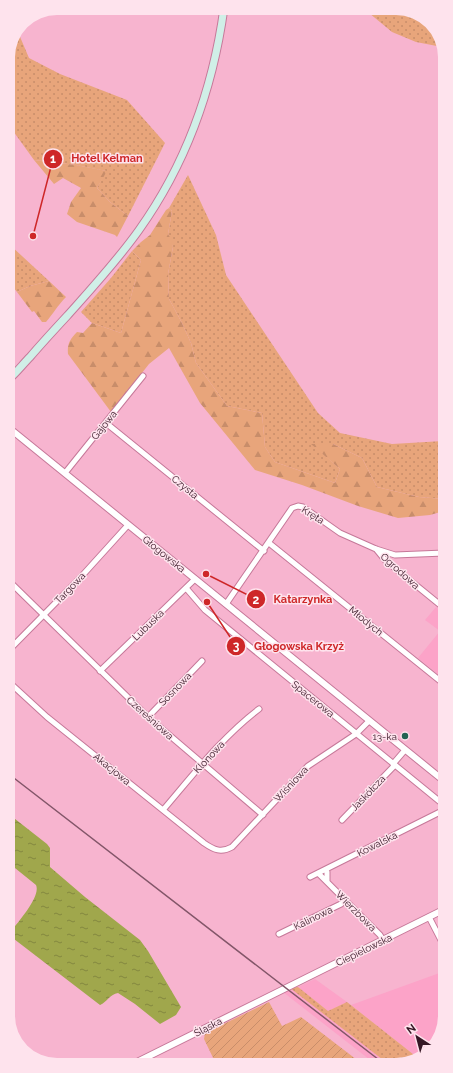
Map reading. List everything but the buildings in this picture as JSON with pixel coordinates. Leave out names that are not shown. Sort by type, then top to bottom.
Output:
[{"type":"main road","points":[[15,374],[101,278],[140,229],[165,189],[198,117],[214,63],[223,15]]},
{"type":"street","name":"Gajowa","points":[[65,473],[143,376]]},
{"type":"street","name":"Czysta","points":[[106,423],[264,551]]},
{"type":"street","name":"Głogowska","points":[[15,433],[438,776]]},
{"type":"street","name":"Kręta","points":[[226,604],[264,551],[292,508],[298,506],[303,507],[340,533],[376,549],[395,555],[438,553]]},
{"type":"street","name":"Targowa","points":[[15,644],[80,578],[128,525]]},
{"type":"street","name":"Młodych","points":[[269,543],[438,679]]},
{"type":"street","name":"Ogrodowa","points":[[376,549],[384,560],[438,603]]},
{"type":"street","name":"Lubuska","points":[[100,671],[195,579]]},
{"type":"street","name":"Czereśniowa","points":[[15,587],[148,717],[263,816]]},
{"type":"street","name":"Spacerowa","points":[[186,588],[205,610],[438,800]]},
{"type":"street","name":"Sosnowa","points":[[148,717],[202,661]]},
{"type":"street","name":"Akacjowa","points":[[15,688],[42,712],[163,810],[204,843],[218,851]]},
{"type":"street","name":"Klonowa","points":[[163,810],[202,764],[245,720],[259,709]]},
{"type":"street","name":"Wiśniowa","points":[[218,851],[225,851],[232,847],[263,816],[308,766],[356,734],[369,721]]},
{"type":"street","name":"Jaskółcza","points":[[342,820],[394,765],[405,750]]},
{"type":"street","name":"Kowalska","points":[[310,877],[438,813]]},
{"type":"street","name":"Wierzbowa","points":[[326,869],[327,882]]},
{"type":"street","name":"Wierzbowa","points":[[318,873],[380,935],[383,940]]},
{"type":"street","name":"Kalinowa","points":[[280,934],[342,904],[345,900]]},
{"type":"street","name":"Ciepielowska","points":[[283,990],[438,913]]},
{"type":"street","points":[[429,917],[438,934]]},
{"type":"street","name":"Śląska","points":[[145,1058],[283,990]]},
{"type":"shaded area","points":[[436,607],[438,609],[438,630],[425,620]]},
{"type":"shaded area","points":[[438,633],[438,674],[418,658]]},
{"type":"shaded area","points":[[438,974],[438,1016],[436,1029],[426,1046],[413,1054],[351,1005]]},
{"type":"shaded area","points":[[315,979],[347,1002],[328,1011],[298,987]]},
{"type":"shaded area","points":[[290,988],[381,1058],[368,1058],[283,992]]},
{"type":"green space","points":[[371,15],[398,15],[409,17],[426,27],[434,39],[436,46],[416,42],[392,32]]},
{"type":"green space","points":[[20,37],[29,58],[60,74],[127,100],[165,143],[128,216],[110,202],[97,188],[106,171],[76,165],[34,160],[15,134],[15,55],[16,46]]},
{"type":"green space","points":[[34,160],[76,165],[107,171],[97,188],[110,202],[128,216],[117,237],[77,222],[67,214],[71,202],[81,188],[63,178],[54,184]]},
{"type":"green space","points":[[188,175],[216,235],[226,275],[318,413],[340,433],[392,444],[438,441],[438,499],[419,497],[377,487],[362,458],[333,444],[312,444],[340,469],[335,483],[275,462],[265,447],[262,413],[227,406],[196,363],[191,343],[169,299],[168,274],[173,247],[168,234],[172,211],[169,208]]},
{"type":"green space","points":[[169,208],[172,211],[168,234],[172,241],[173,247],[168,274],[169,299],[191,343],[196,363],[227,406],[262,413],[265,447],[275,462],[335,483],[340,469],[311,444],[333,444],[362,458],[377,487],[419,497],[438,499],[438,513],[430,515],[398,518],[358,506],[302,485],[255,470],[200,403],[169,348],[149,364],[111,412],[68,354],[69,344],[77,332],[83,333],[92,323],[121,333],[141,260],[132,251],[150,235],[166,210]]},
{"type":"green space","points":[[15,250],[49,281],[30,286],[17,292],[15,290]]},
{"type":"green space","points":[[132,251],[141,260],[121,333],[92,323],[81,312],[111,278]]},
{"type":"green space","points":[[49,281],[66,297],[46,322],[42,322],[34,311],[32,312],[17,292],[30,286]]},
{"type":"green space","points":[[298,987],[328,1011],[347,1002],[413,1054],[396,1058],[381,1058],[290,988]]},
{"type":"green space","points":[[269,1002],[282,1026],[301,1017],[354,1058],[213,1058],[204,1039],[205,1033]]},
{"type":"water","points":[[15,819],[50,848],[50,867],[85,897],[140,940],[181,1007],[176,1015],[160,1024],[135,1004],[118,993],[100,1005],[15,940],[15,926],[32,902],[37,890],[36,885],[15,868]]},
{"type":"railway","points":[[15,779],[377,1058]]},
{"type":"place","name":"Hotel Kelman","points":[[33,236]]},
{"type":"place","name":"Katarzynka","points":[[206,574]]},
{"type":"place","name":"Głogowska Krzyż","points":[[207,602]]},
{"type":"place","name":"13-ka","points":[[405,736]]}]
